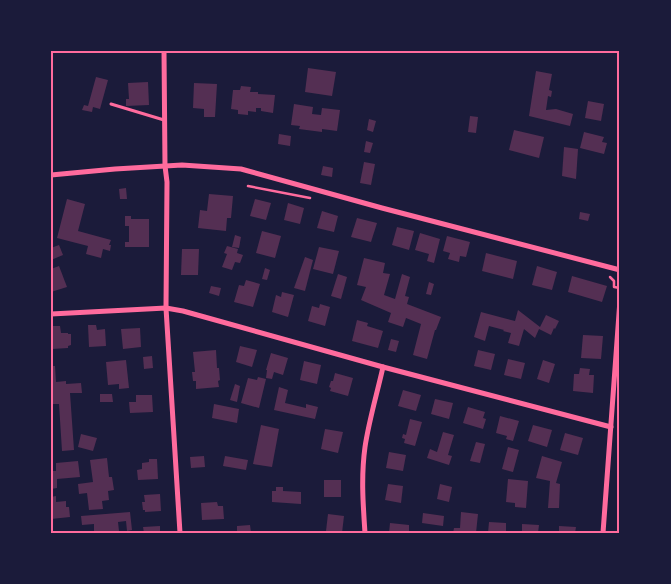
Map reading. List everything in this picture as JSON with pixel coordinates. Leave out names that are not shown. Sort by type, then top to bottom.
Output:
[{"type":"street","points":[[164,51],[165,166],[167,182],[166,308],[180,533]]},
{"type":"street","points":[[51,175],[182,165],[241,169],[620,270]]},
{"type":"street","points":[[603,533],[620,300]]},
{"type":"street","points":[[51,314],[166,308],[183,311],[384,368],[611,427]]},
{"type":"street","points":[[365,533],[363,485],[365,449],[384,368]]},
{"type":"lane","points":[[111,104],[165,120]]},
{"type":"path","points":[[614,287],[620,288]]},
{"type":"building","points":[[308,68],[336,72],[332,96],[305,92]]},
{"type":"building","points":[[536,71],[552,74],[549,90],[552,91],[551,97],[548,96],[546,110],[556,109],[573,114],[570,126],[529,116]]},
{"type":"building","points":[[96,77],[108,80],[100,109],[93,107],[92,112],[82,110],[84,105],[88,106]]},
{"type":"building","points":[[148,82],[149,105],[126,106],[126,99],[129,99],[128,83]]},
{"type":"building","points":[[194,83],[217,84],[215,117],[204,117],[204,109],[193,108]]},
{"type":"building","points":[[241,86],[251,87],[250,92],[275,95],[273,113],[256,108],[256,112],[248,111],[248,115],[238,114],[238,110],[231,109],[233,90],[240,90]]},
{"type":"building","points":[[588,101],[604,104],[601,121],[585,118]]},
{"type":"building","points":[[294,104],[313,107],[312,114],[321,115],[322,108],[340,110],[337,131],[322,129],[322,132],[299,129],[300,126],[291,125]]},
{"type":"building","points":[[470,116],[478,117],[476,133],[468,132]]},
{"type":"building","points":[[369,119],[376,121],[373,132],[367,130]]},
{"type":"building","points":[[514,130],[544,137],[539,158],[509,150]]},
{"type":"building","points":[[584,132],[604,137],[602,142],[607,143],[604,154],[580,148]]},
{"type":"building","points":[[279,134],[291,136],[290,146],[278,144]]},
{"type":"building","points":[[366,141],[373,143],[370,153],[364,152]]},
{"type":"building","points":[[564,147],[578,149],[576,179],[562,176]]},
{"type":"building","points":[[364,162],[375,164],[371,185],[360,183]]},
{"type":"building","points":[[323,166],[333,168],[332,177],[321,175]]},
{"type":"building","points":[[126,188],[127,199],[120,199],[119,189]]},
{"type":"building","points":[[209,194],[233,196],[231,218],[227,218],[226,231],[198,228],[200,210],[207,211]]},
{"type":"building","points":[[67,199],[85,204],[78,231],[111,240],[109,245],[111,245],[110,251],[103,249],[101,258],[86,254],[88,246],[57,238]]},
{"type":"building","points":[[255,199],[271,203],[266,220],[250,216]]},
{"type":"building","points":[[288,203],[304,208],[300,224],[284,220]]},
{"type":"building","points":[[322,211],[338,216],[334,232],[317,228]]},
{"type":"building","points":[[580,212],[590,214],[588,221],[579,219]]},
{"type":"building","points":[[125,216],[131,216],[131,219],[149,219],[149,247],[125,247],[125,242],[129,242],[129,226],[125,226]]},
{"type":"building","points":[[357,218],[377,223],[371,242],[351,237]]},
{"type":"building","points":[[397,227],[414,231],[409,250],[392,245]]},
{"type":"building","points":[[262,231],[281,236],[275,258],[256,253]]},
{"type":"building","points":[[420,233],[440,239],[434,263],[427,261],[429,254],[415,250]]},
{"type":"building","points":[[235,235],[241,237],[239,248],[232,247]]},
{"type":"building","points":[[447,236],[470,242],[466,257],[460,256],[459,262],[448,259],[450,253],[443,251]]},
{"type":"building","points":[[59,245],[63,255],[51,260],[51,248]]},
{"type":"building","points":[[227,246],[238,249],[237,253],[243,255],[240,263],[235,262],[232,270],[222,267],[227,254],[224,253]]},
{"type":"building","points":[[319,247],[339,251],[333,274],[313,269]]},
{"type":"building","points":[[182,249],[199,249],[198,275],[181,275]]},
{"type":"building","points":[[486,253],[517,261],[513,279],[482,271]]},
{"type":"building","points":[[305,257],[313,260],[305,291],[294,288]]},
{"type":"building","points":[[364,258],[385,263],[383,273],[390,274],[384,295],[395,299],[402,274],[410,277],[405,296],[409,297],[407,304],[441,317],[435,330],[427,359],[413,355],[421,324],[406,318],[403,327],[388,322],[391,313],[361,300],[366,287],[357,285]]},
{"type":"building","points":[[59,266],[67,287],[51,292],[51,269]]},
{"type":"building","points":[[537,266],[557,272],[552,290],[532,285]]},
{"type":"building","points":[[265,268],[270,270],[267,280],[262,279]]},
{"type":"building","points":[[338,274],[347,277],[341,299],[331,296]]},
{"type":"building","points":[[572,276],[607,286],[602,302],[568,292]]},
{"type":"building","points":[[246,280],[260,284],[253,307],[234,302],[239,285],[244,286]]},
{"type":"building","points":[[429,282],[434,284],[431,295],[426,294]]},
{"type":"building","points":[[211,286],[221,288],[219,296],[209,293]]},
{"type":"building","points":[[282,292],[294,295],[288,317],[272,312],[276,295],[281,297]]},
{"type":"building","points":[[320,304],[330,307],[325,326],[308,321],[312,306],[319,308]]},
{"type":"building","points":[[518,310],[540,327],[546,315],[559,321],[551,335],[539,329],[535,338],[524,329],[519,346],[508,343],[511,333],[489,326],[485,341],[474,337],[481,312],[515,321]]},
{"type":"building","points":[[357,320],[368,323],[367,326],[383,331],[378,348],[352,341]]},
{"type":"building","points":[[88,325],[96,325],[97,330],[105,329],[106,346],[89,347]]},
{"type":"building","points":[[51,326],[60,326],[61,333],[71,334],[71,345],[68,348],[52,349]]},
{"type":"building","points":[[140,328],[141,347],[123,349],[121,329]]},
{"type":"building","points":[[583,335],[603,336],[601,359],[581,358]]},
{"type":"building","points":[[391,339],[399,341],[396,352],[388,350]]},
{"type":"building","points":[[240,346],[257,350],[252,367],[236,362]]},
{"type":"building","points":[[216,350],[220,380],[218,381],[219,387],[196,389],[196,381],[193,381],[192,372],[195,372],[193,352]]},
{"type":"building","points":[[478,350],[495,354],[491,370],[474,366]]},
{"type":"building","points":[[271,353],[288,358],[283,375],[274,372],[272,379],[266,378],[266,370]]},
{"type":"building","points":[[152,356],[153,368],[144,369],[143,357]]},
{"type":"building","points":[[508,359],[525,363],[521,379],[504,375]]},
{"type":"building","points":[[126,360],[129,388],[119,389],[119,384],[108,385],[106,362]]},
{"type":"building","points":[[543,360],[555,364],[549,383],[537,379]]},
{"type":"building","points":[[304,361],[321,365],[317,384],[300,380]]},
{"type":"building","points":[[51,366],[55,366],[56,382],[66,381],[66,384],[81,383],[82,393],[70,393],[74,450],[62,451],[59,404],[51,404]]},
{"type":"building","points":[[580,368],[590,369],[589,375],[594,375],[593,393],[573,391],[574,374],[579,374]]},
{"type":"building","points":[[335,373],[353,378],[348,396],[330,391],[331,388],[329,387]]},
{"type":"building","points":[[258,377],[266,379],[259,408],[241,403],[248,378],[257,380]]},
{"type":"building","points":[[235,384],[240,386],[237,402],[230,400]]},
{"type":"building","points":[[279,387],[288,390],[285,403],[306,408],[306,404],[318,407],[315,419],[274,410]]},
{"type":"building","points":[[403,390],[421,395],[416,411],[398,406]]},
{"type":"building","points":[[100,394],[112,394],[113,402],[100,402]]},
{"type":"building","points":[[136,395],[152,395],[153,412],[130,413],[129,402],[136,402]]},
{"type":"building","points":[[435,399],[453,403],[449,419],[431,414]]},
{"type":"building","points":[[214,404],[239,409],[237,423],[212,418]]},
{"type":"building","points":[[468,407],[485,412],[483,418],[486,419],[483,429],[463,423]]},
{"type":"building","points":[[500,416],[519,421],[513,441],[506,439],[507,436],[496,433]]},
{"type":"building","points":[[410,419],[422,422],[415,446],[404,443],[405,439],[402,438],[403,434],[406,435]]},
{"type":"building","points":[[261,425],[279,429],[272,467],[253,464]]},
{"type":"building","points":[[533,425],[552,430],[547,447],[528,441]]},
{"type":"building","points":[[325,429],[343,432],[338,453],[321,449]]},
{"type":"building","points":[[443,432],[454,435],[448,455],[452,456],[449,465],[427,458],[430,449],[437,452]]},
{"type":"building","points":[[565,433],[583,438],[578,455],[560,450]]},
{"type":"building","points":[[81,434],[97,438],[93,451],[78,447]]},
{"type":"building","points":[[476,442],[485,444],[480,463],[470,461]]},
{"type":"building","points":[[508,447],[519,450],[513,472],[502,469]]},
{"type":"building","points":[[389,452],[406,455],[403,471],[386,468]]},
{"type":"building","points":[[204,456],[205,467],[191,468],[190,457]]},
{"type":"building","points":[[225,456],[248,460],[246,470],[223,466]]},
{"type":"building","points":[[542,456],[562,462],[556,483],[560,484],[559,508],[548,508],[550,481],[536,478]]},
{"type":"building","points":[[107,458],[109,477],[112,477],[114,490],[108,491],[109,500],[102,501],[103,509],[89,510],[87,493],[79,494],[78,484],[93,482],[90,460]]},
{"type":"building","points":[[149,459],[157,459],[158,479],[138,480],[137,470],[142,469],[142,463],[149,462]]},
{"type":"building","points":[[78,461],[80,477],[57,479],[57,488],[51,489],[51,471],[56,471],[56,463]]},
{"type":"building","points":[[508,479],[528,481],[526,508],[515,507],[515,503],[506,502]]},
{"type":"building","points":[[324,480],[341,480],[341,497],[324,497]]},
{"type":"building","points":[[388,484],[403,486],[401,503],[385,500]]},
{"type":"building","points":[[440,484],[452,487],[449,502],[437,499]]},
{"type":"building","points":[[276,487],[283,487],[283,491],[301,492],[301,504],[272,502],[272,491],[276,491]]},
{"type":"building","points":[[160,494],[161,511],[145,512],[142,502],[145,502],[144,495]]},
{"type":"building","points":[[56,496],[56,502],[66,501],[70,517],[51,519],[51,497]]},
{"type":"building","points":[[217,502],[218,506],[223,506],[224,519],[202,520],[201,503]]},
{"type":"building","points":[[130,512],[132,530],[127,531],[126,521],[118,522],[119,531],[94,533],[94,524],[82,525],[81,516]]},
{"type":"building","points":[[461,512],[478,514],[476,533],[453,533],[454,528],[460,528]]},
{"type":"building","points":[[423,513],[444,516],[443,526],[422,523]]},
{"type":"building","points":[[328,514],[344,516],[342,533],[326,531]]},
{"type":"building","points":[[489,522],[506,523],[506,533],[488,533]]},
{"type":"building","points":[[390,523],[409,525],[409,533],[389,533]]},
{"type":"building","points":[[522,524],[539,525],[538,533],[522,533]]},
{"type":"building","points":[[250,525],[251,532],[237,533],[237,526]]},
{"type":"building","points":[[160,526],[160,533],[144,533],[143,527]]},
{"type":"building","points":[[559,526],[576,527],[575,533],[559,533]]}]
